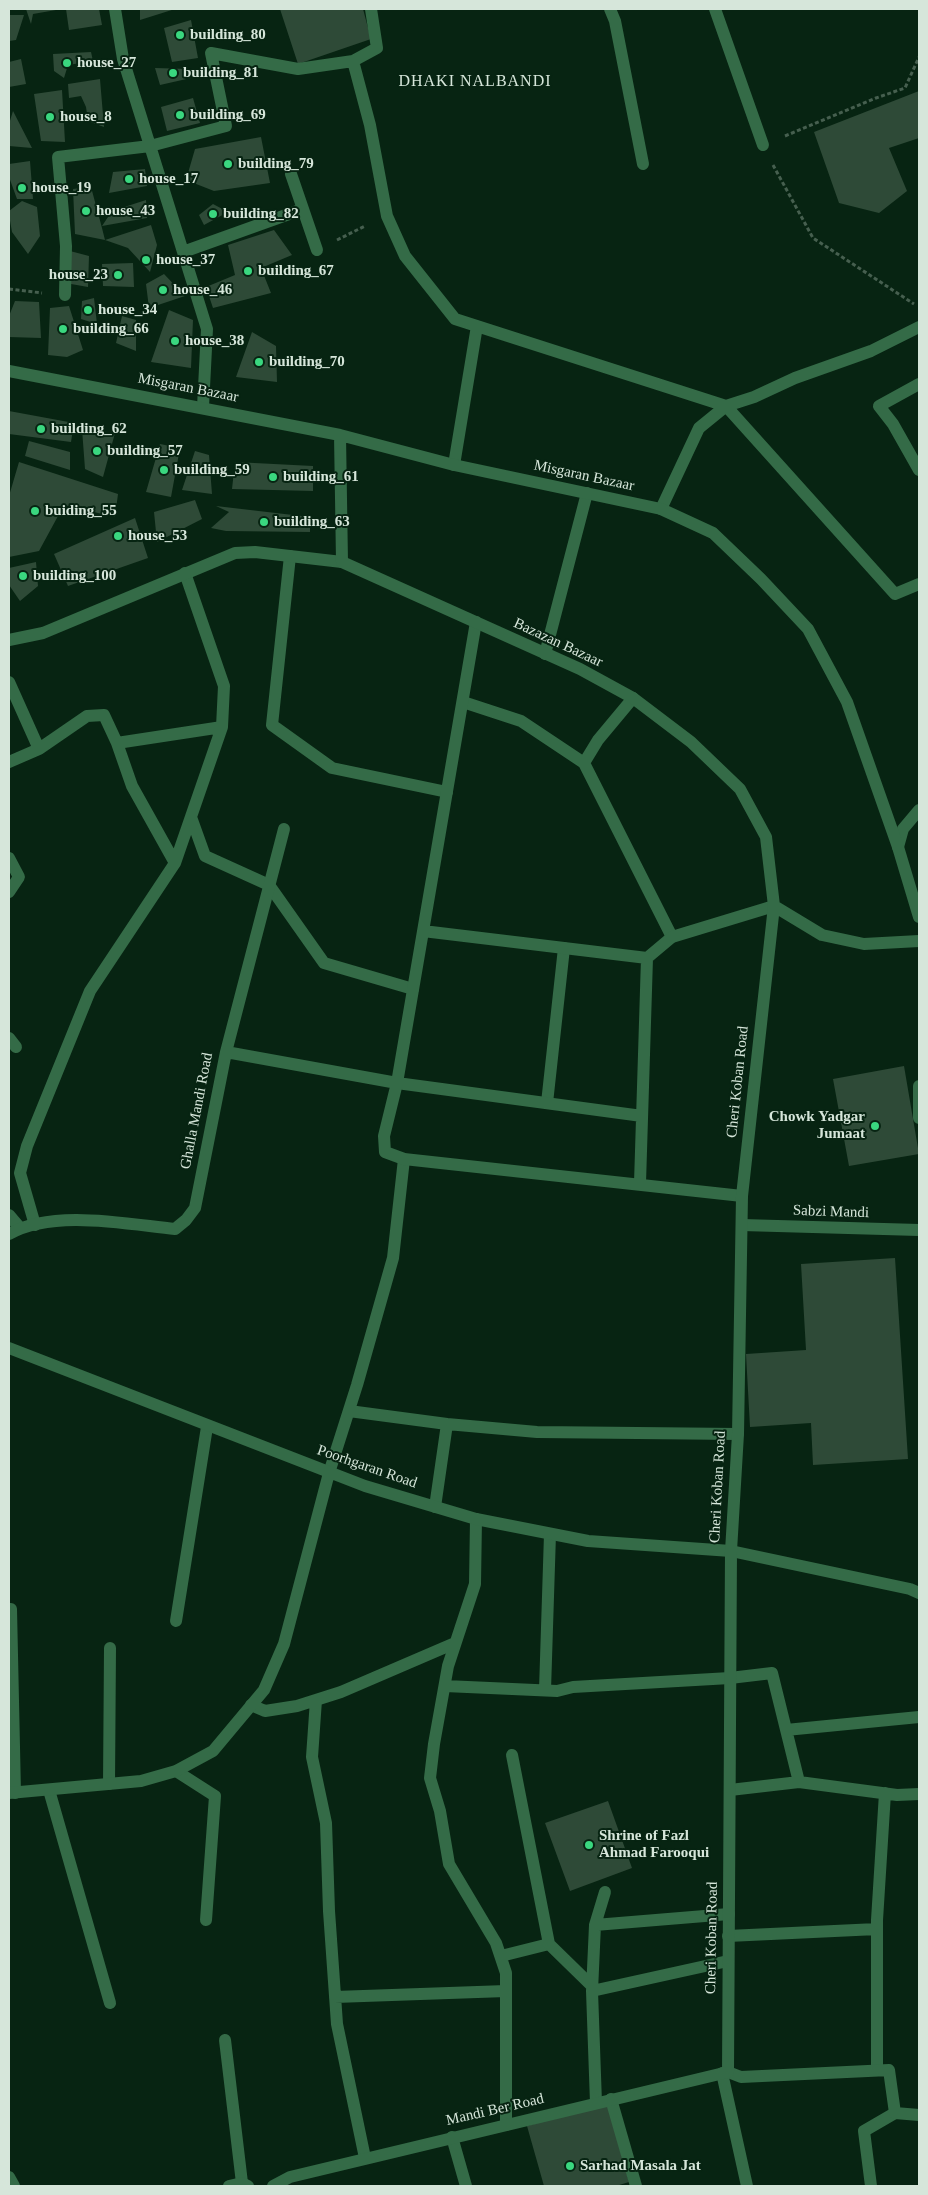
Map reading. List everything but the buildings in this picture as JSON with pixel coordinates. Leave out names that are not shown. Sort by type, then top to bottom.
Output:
[{"type":"street","points":[[115,9],[123,59],[207,330],[203,407]]},
{"type":"street","points":[[65,295],[66,246],[58,157],[150,146],[226,126],[211,53],[298,69],[353,61],[377,48],[371,9]]},
{"type":"street","points":[[610,9],[615,20],[643,164]]},
{"type":"street","points":[[715,9],[763,145]]},
{"type":"street","points":[[353,61],[370,126],[387,216],[405,256],[455,319],[726,406],[895,594],[919,584]]},
{"type":"street","points":[[291,174],[317,250]]},
{"type":"street","points":[[183,252],[303,209]]},
{"type":"street","points":[[454,465],[477,326]]},
{"type":"street","points":[[661,509],[699,428],[726,406],[754,397],[795,378],[871,351],[919,326]]},
{"type":"street","name":"Misgaran Bazaar","points":[[9,371],[340,435],[454,465],[661,509],[713,533],[761,579],[808,629],[847,702],[898,847],[919,917]]},
{"type":"street","points":[[919,384],[879,406],[893,424],[919,470]]},
{"type":"street","points":[[340,435],[342,562]]},
{"type":"street","points":[[545,654],[587,493]]},
{"type":"street","name":"Bazazan Bazaar","points":[[9,640],[43,633],[235,553],[255,552],[342,562],[545,654],[633,698],[691,742],[740,788],[766,837],[774,906]]},
{"type":"street","points":[[290,556],[272,725],[332,768],[447,792]]},
{"type":"street","points":[[35,1225],[20,1173],[27,1146],[90,991],[175,863],[222,727],[224,686],[185,573]]},
{"type":"street","points":[[476,622],[414,989],[397,1083],[384,1136],[385,1152],[404,1159],[640,1183],[742,1196]]},
{"type":"street","points":[[9,682],[39,749]]},
{"type":"street","points":[[584,763],[598,740],[633,698]]},
{"type":"street","points":[[463,702],[521,721],[584,763],[672,938]]},
{"type":"street","points":[[9,762],[39,749],[87,716],[104,716],[117,743],[132,786],[175,863]]},
{"type":"street","points":[[117,743],[222,727]]},
{"type":"street","points":[[898,847],[903,829],[919,810]]},
{"type":"street","points":[[191,817],[205,856],[269,884],[324,962],[414,989]]},
{"type":"street","name":"Ghalla Mandi Road","points":[[14,1231],[35,1225],[75,1219],[175,1229],[186,1220],[195,1208],[226,1052],[284,829]]},
{"type":"street","points":[[9,858],[19,877],[9,892]]},
{"type":"street","points":[[423,931],[647,958],[672,938],[774,906],[822,935],[864,944],[919,941]]},
{"type":"street","name":"Cheri Koban Road","points":[[746,2186],[725,2072],[729,1914],[731,1551],[738,1434],[742,1196],[774,906]]},
{"type":"street","points":[[547,1103],[564,948]]},
{"type":"street","points":[[640,1183],[647,958]]},
{"type":"street","points":[[226,1052],[397,1083],[642,1116]]},
{"type":"street","points":[[919,1086],[919,1118]]},
{"type":"street","points":[[9,1609],[11,1609],[12,1793],[141,1781],[176,1771],[213,1750],[264,1690],[284,1644],[329,1473],[393,1258],[404,1159]]},
{"type":"street","points":[[9,1215],[14,1231]]},
{"type":"street","name":"Sabzi Mandi","points":[[742,1225],[919,1230]]},
{"type":"street","name":"Poorhgaran Road","points":[[9,1348],[329,1473],[365,1486],[476,1519],[588,1541],[731,1551],[910,1589],[919,1593]]},
{"type":"street","points":[[349,1411],[447,1424],[536,1432],[738,1434]]},
{"type":"street","points":[[435,1507],[447,1424]]},
{"type":"street","points":[[176,1621],[208,1426]]},
{"type":"street","points":[[476,1519],[475,1584],[455,1643],[445,1686],[434,1744],[430,1778],[440,1811],[450,1864],[483,1919],[501,1956],[506,1973],[506,2125]]},
{"type":"street","points":[[545,1690],[550,1534]]},
{"type":"street","points":[[251,1705],[265,1711],[297,1706],[341,1692],[455,1643]]},
{"type":"street","points":[[109,1784],[110,1648]]},
{"type":"street","points":[[445,1686],[545,1690],[730,1678],[772,1673],[799,1782]]},
{"type":"street","points":[[316,1700],[312,1757],[326,1822],[337,2024],[365,2158]]},
{"type":"street","points":[[786,1730],[919,1716]]},
{"type":"street","points":[[512,1755],[549,1944],[593,1989]]},
{"type":"street","points":[[176,1771],[215,1796],[206,1920]]},
{"type":"street","points":[[730,1790],[799,1782],[885,1793],[919,1794]]},
{"type":"street","points":[[49,1790],[110,2003]]},
{"type":"street","points":[[877,2070],[877,1929],[885,1793]]},
{"type":"street","points":[[596,2103],[593,1989],[595,1925],[605,1892]]},
{"type":"street","points":[[595,1925],[729,1914]]},
{"type":"street","points":[[728,1936],[877,1929]]},
{"type":"street","points":[[501,1956],[549,1944]]},
{"type":"street","points":[[593,1989],[728,1960]]},
{"type":"street","points":[[335,1997],[506,1991]]},
{"type":"street","points":[[225,2040],[245,2185],[229,2186]]},
{"type":"street","points":[[725,2072],[741,2077],[889,2070],[895,2113]]},
{"type":"street","name":"Mandi Ber Road","points":[[273,2186],[290,2177],[365,2158],[725,2072]]},
{"type":"street","points":[[611,2099],[636,2186]]},
{"type":"street","points":[[871,2186],[864,2131],[895,2113],[919,2115]]},
{"type":"street","points":[[452,2137],[466,2186]]},
{"type":"street","points":[[9,2177],[14,2186]]},
{"type":"path","points":[[919,56],[905,88],[876,98],[763,145],[813,238],[919,307]]},
{"type":"path","points":[[317,250],[387,216]]},
{"type":"path","points":[[9,289],[65,295]]},
{"type":"place","name":"building_80","points":[[180,35]]},
{"type":"place","name":"house_27","points":[[67,63]]},
{"type":"place","name":"building_81","points":[[173,73]]},
{"type":"place","name":"building_69","points":[[180,115]]},
{"type":"place","name":"house_8","points":[[50,117]]},
{"type":"place","name":"building_79","points":[[228,164]]},
{"type":"place","name":"house_17","points":[[129,179]]},
{"type":"place","name":"house_19","points":[[22,188]]},
{"type":"place","name":"house_43","points":[[86,211]]},
{"type":"place","name":"building_82","points":[[213,214]]},
{"type":"place","name":"house_37","points":[[146,260]]},
{"type":"place","name":"building_67","points":[[248,271]]},
{"type":"place","name":"house_23","points":[[118,275]]},
{"type":"place","name":"house_46","points":[[163,290]]},
{"type":"place","name":"house_34","points":[[88,310]]},
{"type":"place","name":"building_66","points":[[63,329]]},
{"type":"place","name":"house_38","points":[[175,341]]},
{"type":"place","name":"building_70","points":[[259,362]]},
{"type":"place","name":"building_62","points":[[41,429]]},
{"type":"place","name":"building_57","points":[[97,451]]},
{"type":"place","name":"building_59","points":[[164,470]]},
{"type":"place","name":"building_61","points":[[273,477]]},
{"type":"place","name":"buiding_55","points":[[35,511]]},
{"type":"place","name":"building_63","points":[[264,522]]},
{"type":"place","name":"house_53","points":[[118,536]]},
{"type":"place","name":"building_100","points":[[23,576]]},
{"type":"place","name":"Chowk Yadgar Jumaat","points":[[875,1126]]},
{"type":"place","name":"Shrine of Fazl Ahmad Farooqui","points":[[589,1845]]},
{"type":"place","name":"Sarhad Masala Jat","points":[[570,2166]]},
{"type":"district","name":"DHAKI NALBANDI","points":[[475,82]]}]
